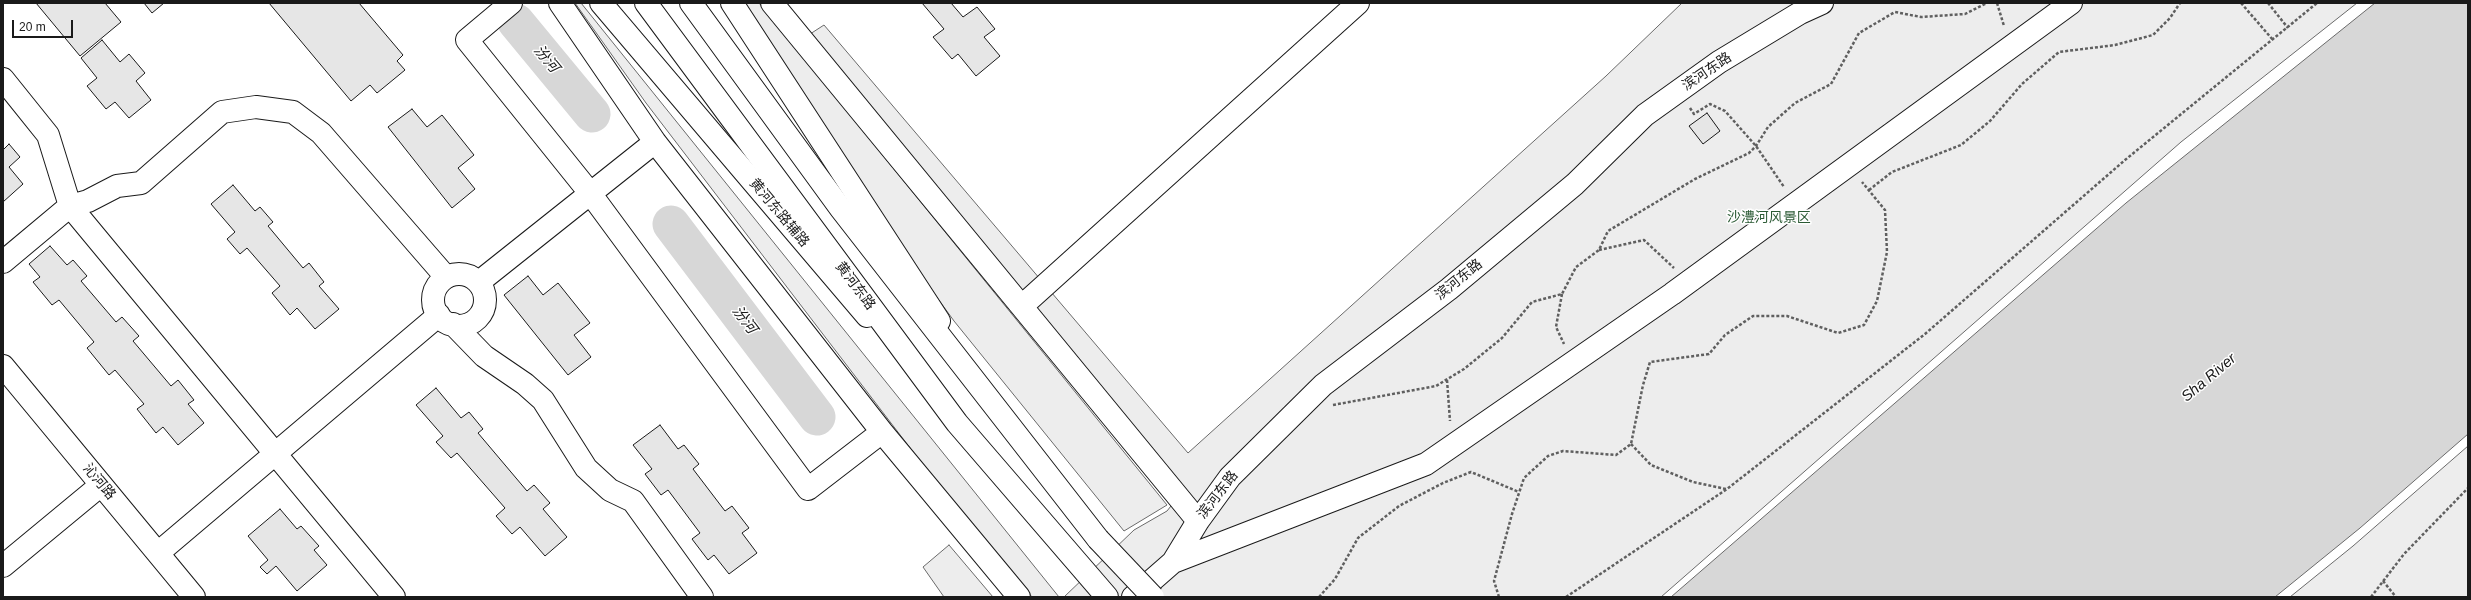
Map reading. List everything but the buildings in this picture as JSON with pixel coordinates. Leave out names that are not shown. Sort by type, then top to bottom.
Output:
[{"type":"street","points":[[511,3],[467,40],[590,193],[808,489],[882,432]]},
{"type":"street","points":[[560,3],[655,142],[882,432],[1019,597]]},
{"type":"street","name":"黄河东路辅路","points":[[601,3],[957,423]]},
{"type":"street","name":"黄河东路","points":[[646,3],[957,423],[1075,562],[1108,597]]},
{"type":"street","points":[[691,3],[841,209],[1098,539],[1153,597]]},
{"type":"street","points":[[732,3],[992,403]]},
{"type":"street","points":[[772,3],[1198,521]]},
{"type":"street","points":[[1022,306],[1358,3]]},
{"type":"street","name":"滨河东路","points":[[1133,597],[1172,562],[1198,521],[1230,477],[1323,384],[1449,289],[1563,194],[1645,115],[1719,62],[1800,13],[1822,3]]},
{"type":"street","points":[[1172,562],[1426,464],[1689,282],[2071,3]]},
{"type":"street","points":[[3,79],[48,135],[70,206],[394,597]]},
{"type":"street","points":[[3,262],[70,206],[88,201],[117,186],[141,183],[222,112],[256,107],[293,112],[321,133],[446,277]]},
{"type":"street","points":[[478,282],[655,142]]},
{"type":"street","points":[[158,553],[276,454],[446,320],[469,324],[481,313],[485,297],[478,282],[463,274],[446,277],[435,290],[435,308],[446,320],[484,356],[525,384],[543,400],[586,468],[610,490],[632,501],[702,597]]},
{"type":"street","name":"沁河路","points":[[3,366],[194,597]]},
{"type":"street","points":[[3,566],[101,485]]},
{"type":"path","points":[[1599,250],[1608,231],[1694,179],[1748,153],[1756,146],[1768,127],[1794,103],[1831,84],[1859,34],[1895,12],[1921,17],[1965,14],[1987,3]]},
{"type":"path","points":[[1869,190],[1892,172],[1961,145],[1990,121],[2022,84],[2059,52],[2114,45],[2153,35],[2170,18],[2180,3]]},
{"type":"path","points":[[2241,3],[2273,40]]},
{"type":"path","points":[[2268,3],[2288,28]]},
{"type":"path","points":[[1566,597],[1727,489],[1925,334],[2125,160],[2317,3]]},
{"type":"path","points":[[1679,91],[1694,114],[1710,104],[1725,111],[1756,146],[1796,204]]},
{"type":"path","points":[[1499,597],[1494,581],[1524,478],[1548,456],[1563,451],[1616,455],[1631,444],[1642,385],[1650,362],[1709,354],[1725,335],[1753,316],[1787,316],[1838,333],[1864,325],[1877,301],[1887,252],[1885,210],[1849,165]]},
{"type":"path","points":[[1572,363],[1556,327],[1562,294],[1576,267],[1599,250],[1644,240],[1689,282]]},
{"type":"path","points":[[1311,396],[1332,405],[1436,386],[1447,380],[1502,338],[1532,302],[1562,294]]},
{"type":"path","points":[[1447,380],[1451,446]]},
{"type":"path","points":[[1631,444],[1651,465],[1693,482],[1727,489]]},
{"type":"path","points":[[1319,597],[1335,579],[1358,538],[1400,506],[1412,499],[1471,472],[1519,492]]},
{"type":"path","points":[[2371,597],[2433,521],[2468,488]]},
{"type":"path","points":[[2383,581],[2396,597]]},
{"type":"shaded area","points":[[575,3],[581,3],[1059,597],[1032,597],[917,457],[646,103]]},
{"type":"shaded area","points":[[737,3],[759,3],[1167,505],[1124,531],[954,321],[868,202]]},
{"type":"shaded area","name":"沙澧河风景区","points":[[1682,3],[2357,3],[2181,142],[1661,597],[1064,597],[1134,530],[1167,511],[1182,492],[807,36],[824,25],[1188,453],[1606,76]]},
{"type":"shaded area","points":[[2468,446],[2468,597],[2290,597],[2353,546]]},
{"type":"shaded area","points":[[949,545],[993,597],[944,597],[923,567]]},
{"type":"water","name":"Sha River","points":[[2375,3],[2468,3],[2468,434],[2360,528],[2275,597],[1671,597],[2126,203]]},
{"type":"waterway","name":"汾河","points":[[516,22],[592,114]]},
{"type":"waterway","name":"汾河","points":[[671,224],[817,417]]}]
